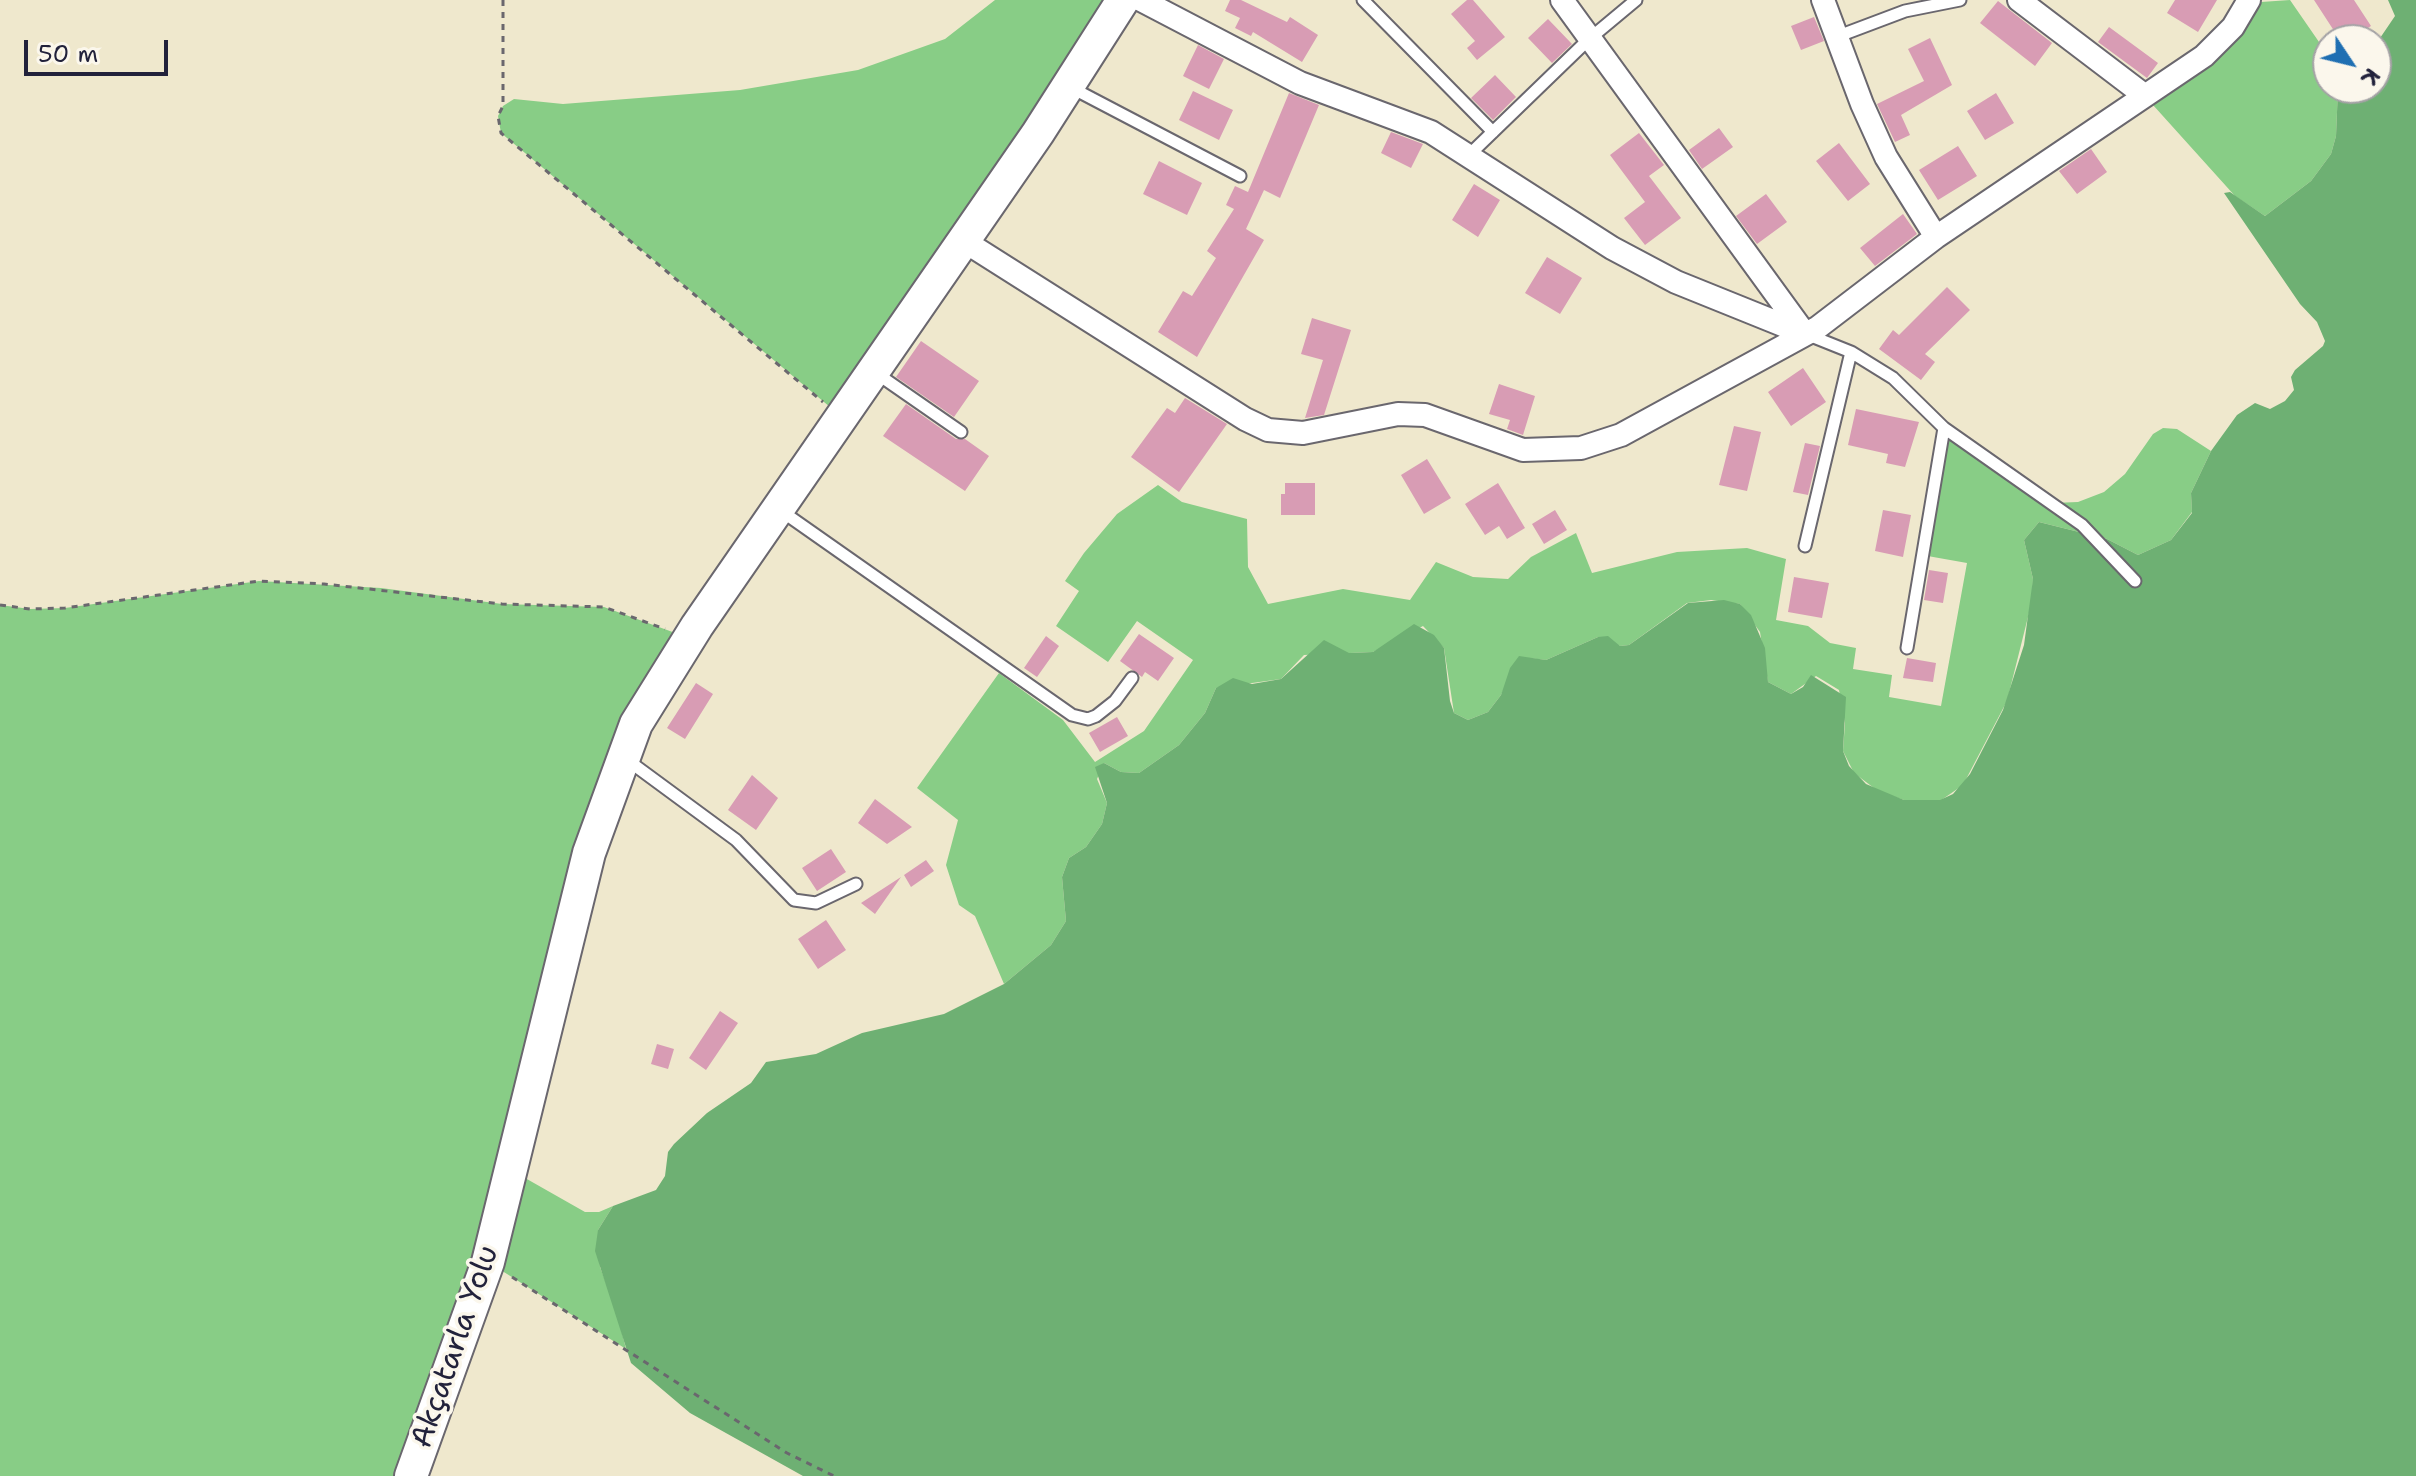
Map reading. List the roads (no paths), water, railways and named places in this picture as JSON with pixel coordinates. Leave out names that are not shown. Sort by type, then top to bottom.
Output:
[{"type":"street","name":"Akçatarla Yolu","points":[[411,1476],[488,1262],[589,853],[622,757],[650,698],[964,241],[1123,0]]},
{"type":"street","points":[[1141,0],[1300,83],[1398,117],[1469,155],[1612,248],[1676,282],[1805,334]]},
{"type":"street","points":[[1562,0],[1588,40],[1755,262],[1805,334]]},
{"type":"street","points":[[1823,0],[1886,157],[1936,237]]},
{"type":"street","points":[[2019,0],[2144,95]]},
{"type":"street","points":[[964,241],[1245,419],[1268,430],[1303,433],[1398,414],[1425,415],[1523,450],[1581,448],[1621,435],[1805,334],[1936,237],[2220,42],[2249,0]]},
{"type":"lane","points":[[1363,0],[1493,132]]},
{"type":"lane","points":[[1469,155],[1588,40],[1636,0]]},
{"type":"lane","points":[[1836,37],[1905,11],[1960,0]]},
{"type":"lane","points":[[1069,86],[1240,176]]},
{"type":"lane","points":[[1805,334],[1851,352],[1907,389],[1944,428],[2082,525],[2135,581]]},
{"type":"lane","points":[[1805,546],[1851,352]]},
{"type":"lane","points":[[874,371],[961,432]]},
{"type":"lane","points":[[1907,648],[1944,428]]},
{"type":"lane","points":[[778,509],[1072,715],[1088,719],[1096,716],[1115,701],[1132,678]]},
{"type":"lane","points":[[622,757],[736,840],[794,900],[816,903],[856,884]]}]
